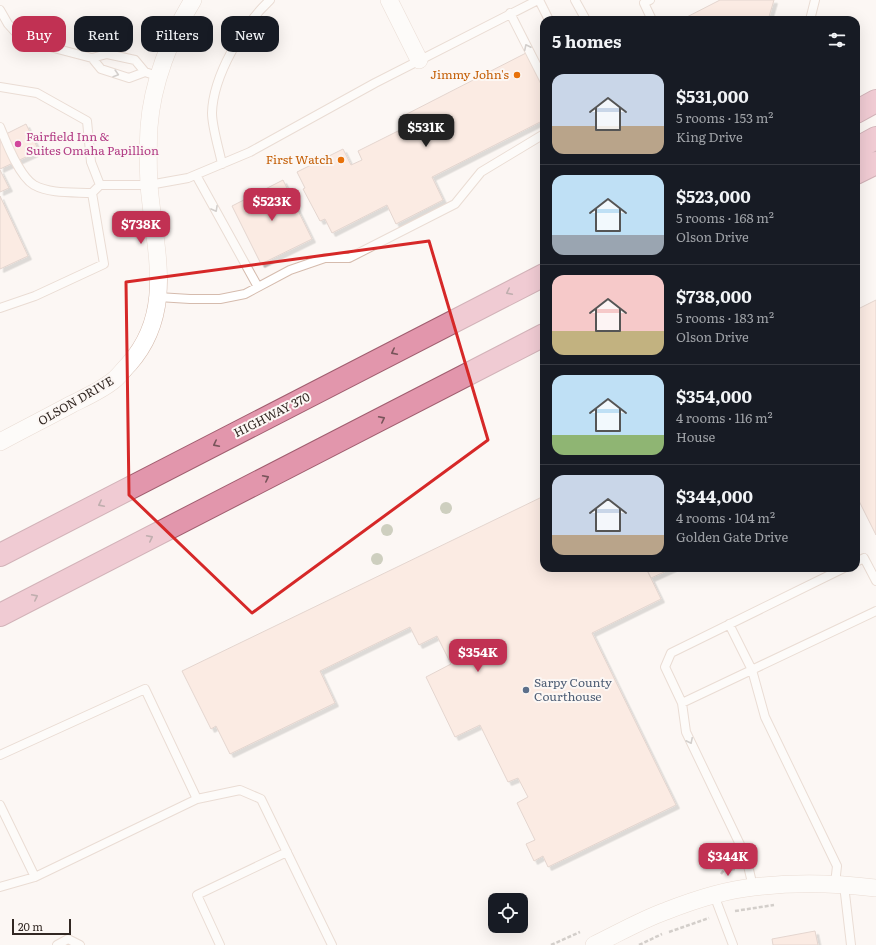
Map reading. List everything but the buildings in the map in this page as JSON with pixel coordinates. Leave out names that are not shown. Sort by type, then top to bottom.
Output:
[{"type":"highway","points":[[860,110],[876,101]]},
{"type":"highway","points":[[860,147],[876,138]]},
{"type":"highway","points":[[860,171],[876,163]]},
{"type":"highway","name":"HIGHWAY 370","points":[[0,555],[540,276]]},
{"type":"highway","points":[[0,615],[540,337]]},
{"type":"street","name":"OLSON DRIVE","points":[[1,439],[99,390],[115,380],[135,357],[154,322],[158,297],[159,273],[149,185],[148,154],[151,74],[193,0]]},
{"type":"street","points":[[389,0],[419,60]]},
{"type":"street","points":[[594,945],[664,911],[714,895],[753,887],[788,884],[840,885],[876,888]]},
{"type":"lane","points":[[222,164],[212,115],[213,100],[228,55],[260,9],[270,0]]},
{"type":"lane","points":[[0,127],[18,167],[32,184],[50,191],[92,193],[100,185],[149,185],[174,181],[196,175],[250,152],[419,60],[538,0],[547,16]]},
{"type":"lane","points":[[576,0],[584,16]]},
{"type":"lane","points":[[650,0],[644,3],[650,16]]},
{"type":"lane","points":[[811,16],[815,0]]},
{"type":"lane","points":[[0,10],[8,24],[18,35],[27,41],[92,58],[107,54],[135,60],[151,74]]},
{"type":"lane","points":[[510,13],[540,72]]},
{"type":"lane","points":[[92,58],[101,69],[129,78],[151,74]]},
{"type":"lane","points":[[0,87],[37,93],[86,121],[91,162],[100,185]]},
{"type":"lane","points":[[158,297],[220,299],[245,294],[290,270],[325,258],[349,258],[455,204],[481,172],[540,136]]},
{"type":"lane","points":[[196,175],[258,287]]},
{"type":"lane","points":[[0,308],[35,296],[104,264],[92,193]]},
{"type":"lane","points":[[860,560],[864,558],[876,581]]},
{"type":"lane","points":[[753,887],[746,857],[686,732],[682,703],[665,667],[671,654],[836,572]]},
{"type":"lane","points":[[682,703],[876,612]]},
{"type":"lane","points":[[729,624],[752,670],[765,717],[837,866],[851,945]]},
{"type":"lane","points":[[0,754],[145,688],[197,800]]},
{"type":"lane","points":[[0,887],[35,877],[197,800],[240,790],[261,799],[332,945]]},
{"type":"lane","points":[[0,805],[35,877]]},
{"type":"lane","points":[[220,945],[197,895],[287,852]]},
{"type":"lane","points":[[714,895],[733,945]]},
{"type":"lane","points":[[57,945],[68,939],[80,945]]},
{"type":"path","points":[[639,945],[665,933],[721,914],[776,905]]},
{"type":"highlighted area","points":[[429,241],[488,440],[252,613],[129,495],[126,282]]},
{"type":"place","name":"Jimmy John's","points":[[517,75]]},
{"type":"place","name":"Fairfield Inn & Suites Omaha Papillion","points":[[18,144]]},
{"type":"place","name":"First Watch","points":[[341,160]]},
{"type":"place","name":"Sarpy County Courthouse","points":[[526,690]]}]
